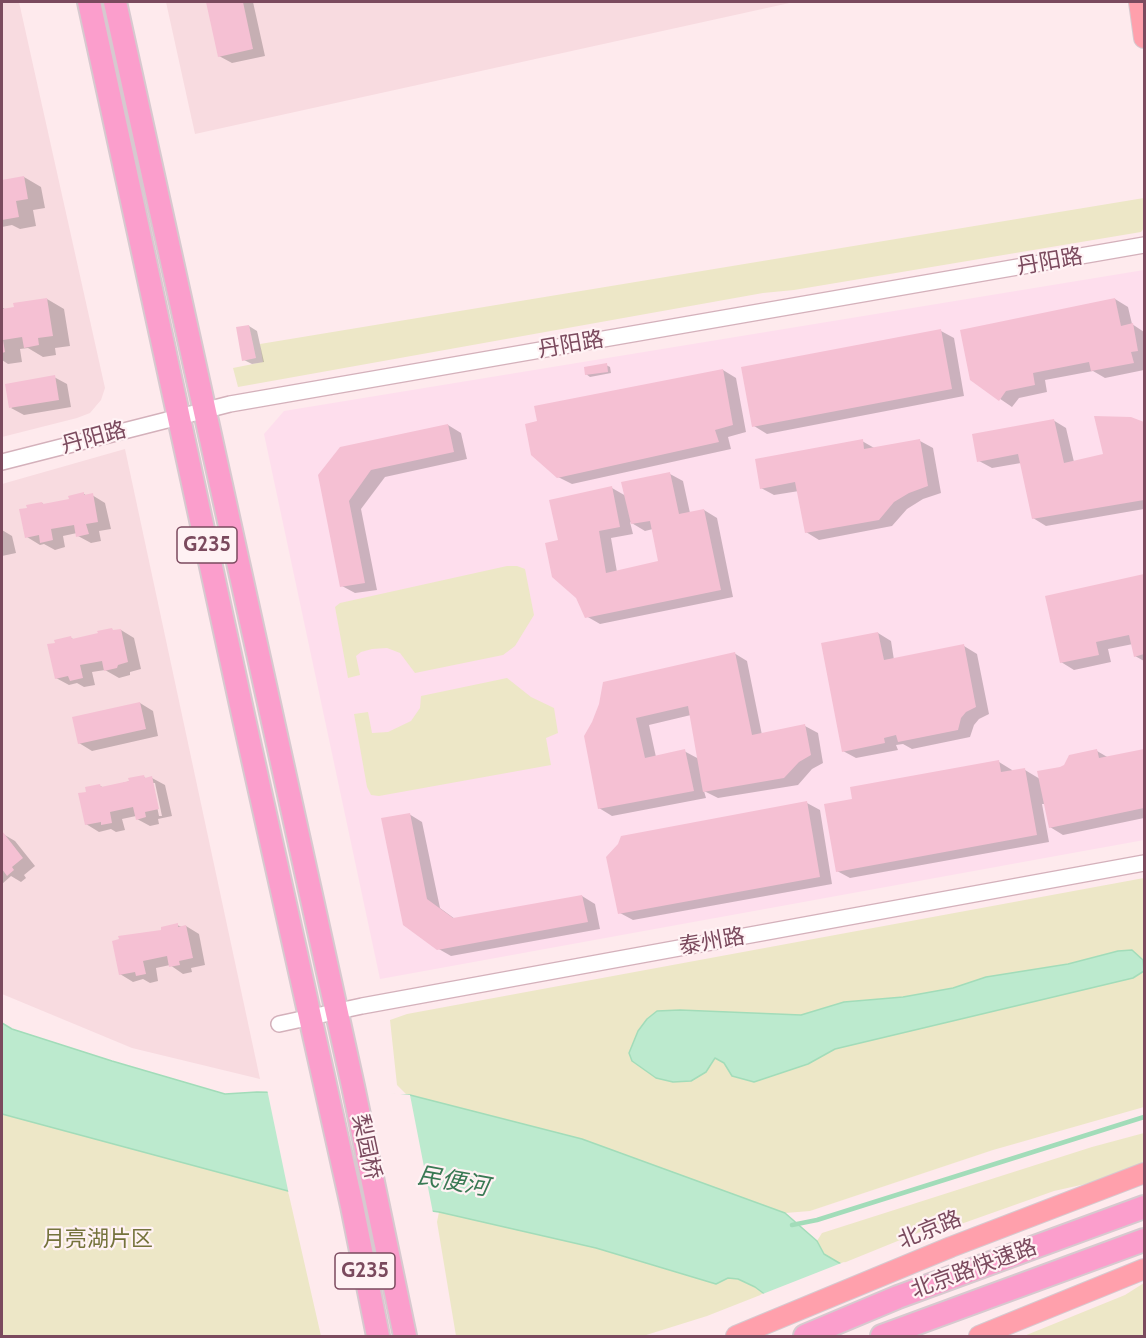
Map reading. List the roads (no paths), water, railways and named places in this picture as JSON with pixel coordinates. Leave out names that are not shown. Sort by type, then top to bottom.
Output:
[{"type":"highway","name":"G235","points":[[89,2],[311,1018]]},
{"type":"highway","name":"G235","points":[[115,2],[336,1012]]},
{"type":"highway","name":"梨园桥","points":[[336,1012],[405,1336]]},
{"type":"highway","name":"梨园桥","points":[[311,1018],[378,1336]]},
{"type":"highway","name":"北京路快速路","points":[[805,1336],[898,1297],[1144,1207]]},
{"type":"highway","name":"北京路快速路","points":[[882,1336],[1144,1240]]},
{"type":"main road","points":[[1138,2],[1144,38]]},
{"type":"main road","name":"北京路","points":[[736,1336],[951,1247],[1144,1173]]},
{"type":"main road","points":[[979,1336],[1144,1269]]},
{"type":"street","name":"丹阳路","points":[[2,462],[230,404],[1144,245]]},
{"type":"street","name":"泰州路","points":[[279,1024],[1144,863]]},
{"type":"water","points":[[1132,950],[1143,960],[1144,971],[1133,978],[835,1049],[808,1064],[754,1082],[732,1076],[724,1063],[715,1058],[706,1072],[691,1081],[673,1082],[656,1078],[632,1061],[629,1053],[638,1031],[657,1011],[801,1015],[844,1002],[903,997],[953,988],[986,977],[1068,964],[1118,951]]},
{"type":"water","name":"民便河","points":[[2,1023],[12,1029],[112,1061],[225,1094],[257,1092],[410,1095],[582,1139],[785,1213],[817,1241],[824,1254],[841,1264],[820,1336],[755,1287],[738,1279],[728,1278],[716,1284],[596,1248],[439,1212],[288,1191],[2,1114]]},
{"type":"waterway","points":[[792,1225],[817,1220],[1144,1117]]},
{"type":"park label","name":"月亮湖片区","points":[[98,1240]]}]
